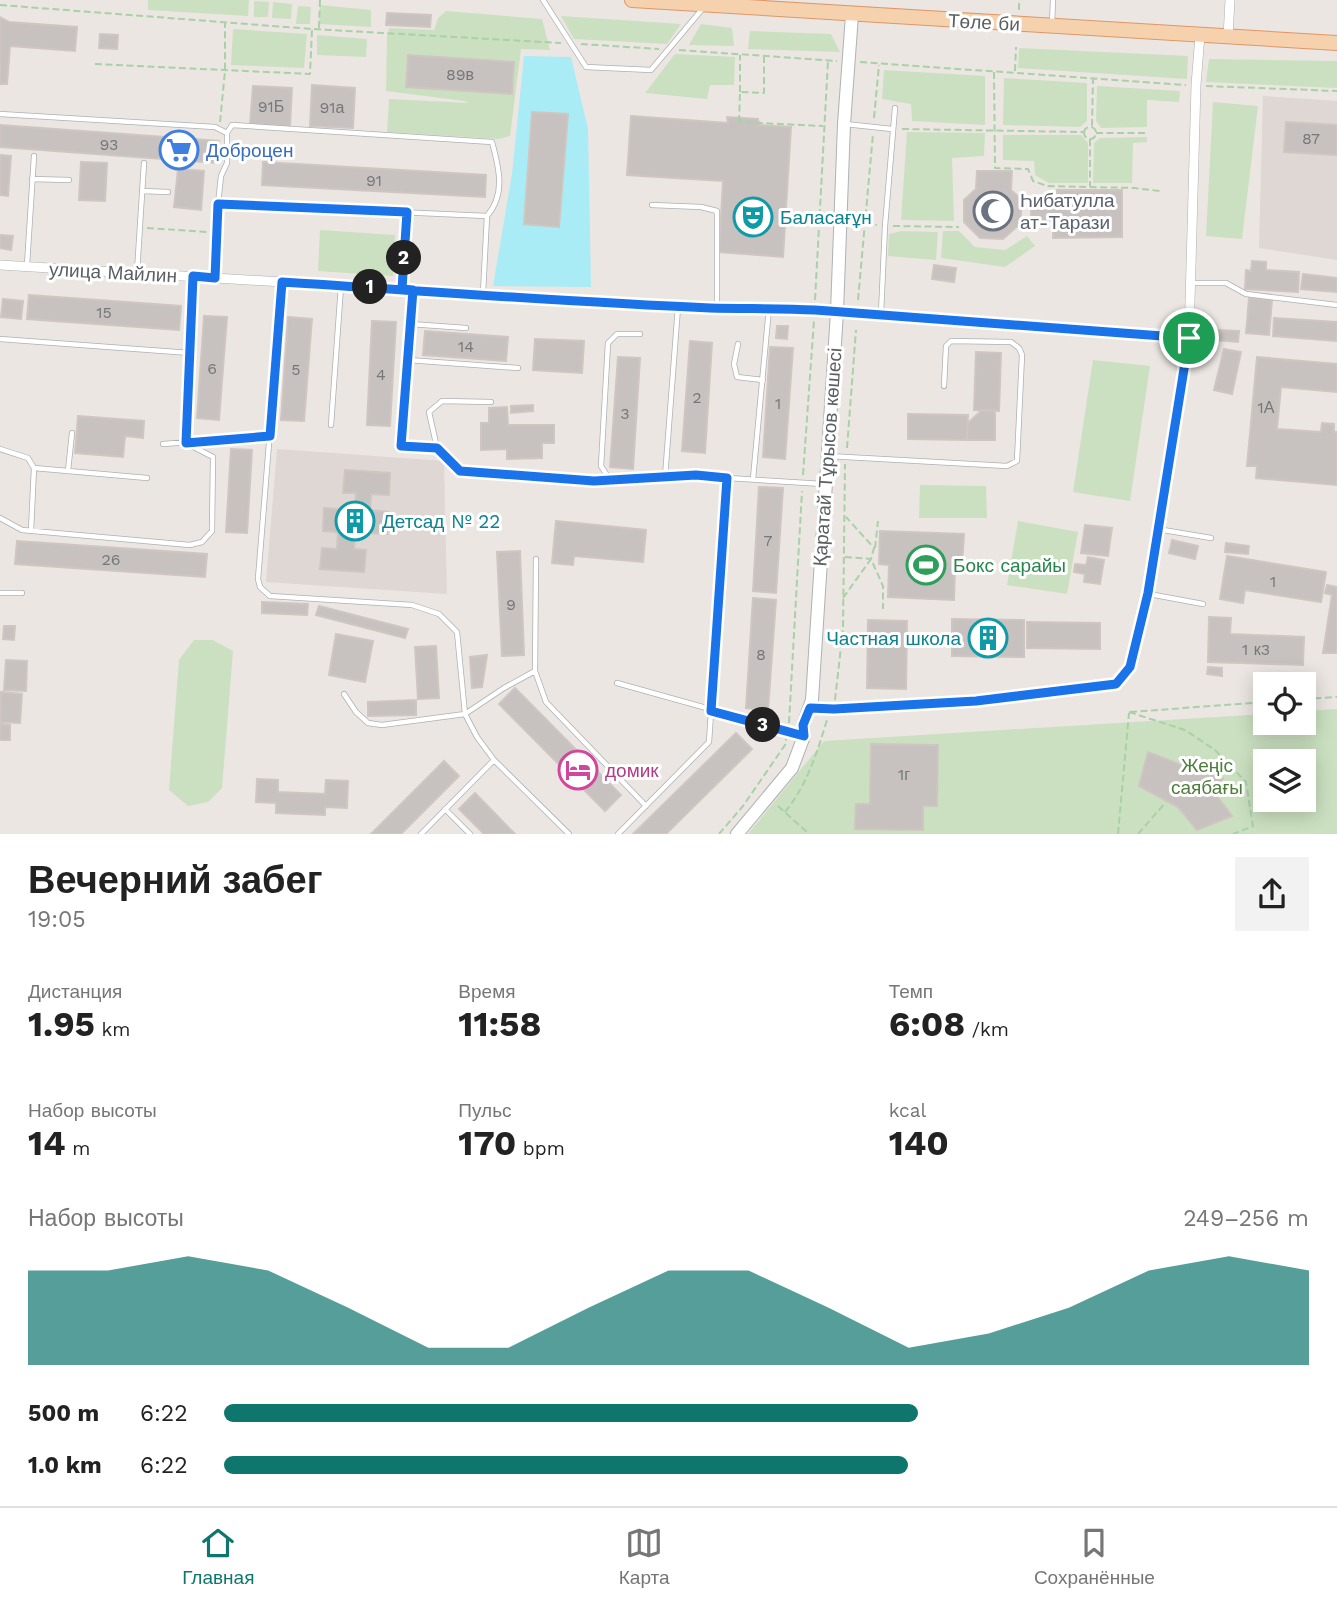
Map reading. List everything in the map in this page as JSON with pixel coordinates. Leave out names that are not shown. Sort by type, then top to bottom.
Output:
[{"type":"main road","name":"Төле би","points":[[632,0],[706,4],[761,3],[852,15],[1337,43]]},
{"type":"main road","name":"Қаратай Тұрысов көшесі","points":[[737,834],[792,768],[804,736],[803,725],[810,708],[837,312],[844,124],[852,15]]},
{"type":"street","points":[[1228,37],[1230,0]]},
{"type":"street","points":[[810,708],[976,701],[1116,684],[1130,667],[1148,593],[1189,338],[1196,85],[1200,34]]},
{"type":"street","name":"улица Майлин","points":[[0,265],[678,306],[814,310],[1189,338]]},
{"type":"lane","points":[[543,0],[586,67],[651,70],[706,4]]},
{"type":"lane","points":[[1052,26],[1053,0]]},
{"type":"lane","points":[[881,315],[895,108]]},
{"type":"lane","points":[[0,114],[215,127],[226,132]]},
{"type":"lane","points":[[844,124],[892,129]]},
{"type":"lane","points":[[215,278],[221,176],[226,163],[226,132],[232,125],[492,142],[501,176],[495,206],[487,216],[483,294]]},
{"type":"lane","points":[[27,266],[34,156]]},
{"type":"lane","points":[[137,273],[144,163]]},
{"type":"lane","points":[[32,179],[69,180]]},
{"type":"lane","points":[[142,191],[168,192]]},
{"type":"lane","points":[[218,204],[487,216]]},
{"type":"lane","points":[[653,205],[701,207],[718,211],[717,308]]},
{"type":"lane","points":[[402,289],[407,212]]},
{"type":"lane","points":[[186,443],[193,276]]},
{"type":"lane","points":[[282,282],[258,579],[260,587],[270,596],[412,605],[439,614],[457,632],[465,714],[477,737],[494,760],[569,834]]},
{"type":"lane","points":[[1191,283],[1226,283],[1246,294],[1337,305]]},
{"type":"lane","points":[[331,425],[341,286]]},
{"type":"lane","points":[[413,290],[401,446],[437,448]]},
{"type":"lane","points":[[665,477],[678,306]]},
{"type":"lane","points":[[753,479],[769,308]]},
{"type":"lane","points":[[410,324],[466,328]]},
{"type":"lane","points":[[610,480],[601,466],[608,343],[617,334],[640,334]]},
{"type":"lane","points":[[0,339],[190,353]]},
{"type":"lane","points":[[827,456],[1007,466],[1017,461],[1022,355],[1019,348],[1012,342],[951,341],[946,346],[944,386]]},
{"type":"lane","points":[[738,344],[734,364],[737,377],[763,380]]},
{"type":"lane","points":[[408,360],[518,368]]},
{"type":"lane","points":[[491,402],[442,401],[429,412],[437,448],[460,471],[582,481],[696,475],[826,484]]},
{"type":"lane","points":[[68,471],[72,433]]},
{"type":"lane","points":[[163,444],[270,436]]},
{"type":"lane","points":[[0,517],[22,530],[190,545],[202,542],[212,531],[213,457],[186,443]]},
{"type":"lane","points":[[0,449],[28,458],[34,468],[31,531]]},
{"type":"lane","points":[[34,468],[147,478]]},
{"type":"lane","points":[[618,834],[709,742],[727,478]]},
{"type":"lane","points":[[1157,528],[1211,538]]},
{"type":"lane","points":[[536,559],[535,671],[546,702],[646,806]]},
{"type":"lane","points":[[0,593],[22,593]]},
{"type":"lane","points":[[1148,593],[1203,604]]},
{"type":"lane","points":[[344,694],[356,712],[368,723],[382,725],[465,714],[535,671]]},
{"type":"lane","points":[[617,683],[804,736]]},
{"type":"lane","points":[[421,834],[494,760]]},
{"type":"lane","points":[[445,809],[470,834]]},
{"type":"path","points":[[318,29],[320,0]]},
{"type":"path","points":[[1019,0],[1019,11]]},
{"type":"path","points":[[220,129],[225,71],[225,22]]},
{"type":"path","points":[[95,64],[310,74],[312,29]]},
{"type":"path","points":[[1015,72],[1016,47]]},
{"type":"path","points":[[739,122],[740,54]]},
{"type":"path","points":[[740,92],[764,93],[764,56]]},
{"type":"path","points":[[803,475],[828,60]]},
{"type":"path","points":[[858,300],[879,64]]},
{"type":"path","points":[[994,71],[995,168],[1028,169],[1032,181],[1048,186],[1134,187],[1160,191]]},
{"type":"path","points":[[1093,77],[1092,126],[1096,133]]},
{"type":"path","points":[[739,122],[740,118]]},
{"type":"path","points":[[739,122],[824,126]]},
{"type":"path","points":[[1083,132],[1086,127],[1092,126]]},
{"type":"path","points":[[892,129],[1083,132]]},
{"type":"path","points":[[1083,132],[1086,138],[1090,139]]},
{"type":"path","points":[[1090,186],[1090,139],[1096,133],[1148,132]]},
{"type":"path","points":[[902,226],[959,227]]},
{"type":"path","points":[[139,227],[217,233]]},
{"type":"path","points":[[785,812],[797,797],[816,757],[829,714],[834,709],[843,629],[846,458],[856,330]]},
{"type":"path","points":[[789,725],[802,489]]},
{"type":"path","points":[[845,516],[874,548]]},
{"type":"path","points":[[842,599],[871,559],[876,548],[878,521]]},
{"type":"path","points":[[844,557],[871,559]]},
{"type":"path","points":[[871,559],[883,586],[883,609]]},
{"type":"path","points":[[1316,698],[1337,697]]},
{"type":"path","points":[[1129,712],[1253,703]]},
{"type":"path","points":[[1118,834],[1129,712]]},
{"type":"path","points":[[1129,712],[1185,730],[1215,750],[1246,782],[1253,826],[1233,834]]},
{"type":"path","points":[[719,834],[743,806],[785,745],[787,735]]},
{"type":"path","points":[[769,798],[809,834]]},
{"type":"path","points":[[1138,834],[1166,802]]},
{"type":"shaded area","points":[[1263,96],[1337,101],[1337,260],[1259,248]]},
{"type":"shaded area","points":[[277,449],[444,461],[447,594],[266,582]]},
{"type":"green space","points":[[148,0],[249,0],[248,16],[148,10]]},
{"type":"green space","points":[[254,1],[269,2],[268,17],[254,17]]},
{"type":"green space","points":[[273,2],[292,4],[291,19],[272,18]]},
{"type":"green space","points":[[320,5],[371,10],[371,27],[319,24]]},
{"type":"green space","points":[[298,6],[311,7],[310,24],[296,24]]},
{"type":"green space","points":[[446,11],[542,19],[550,50],[521,49],[510,136],[499,139],[387,132],[389,99],[469,103],[386,91],[389,28],[434,30],[438,18]]},
{"type":"green space","points":[[561,16],[681,24],[667,44],[574,39]]},
{"type":"green space","points":[[701,24],[732,28],[734,46],[689,45]]},
{"type":"green space","points":[[233,29],[307,34],[304,68],[231,65]]},
{"type":"green space","points":[[750,31],[831,34],[840,52],[748,49]]},
{"type":"green space","points":[[317,35],[367,39],[366,57],[317,55]]},
{"type":"green space","points":[[1019,48],[1188,56],[1187,79],[1018,68]]},
{"type":"green space","points":[[675,54],[735,57],[734,85],[710,85],[707,99],[645,93]]},
{"type":"green space","points":[[1209,59],[1337,61],[1337,88],[1206,82]]},
{"type":"green space","points":[[884,70],[985,76],[985,125],[912,121],[911,104],[882,99]]},
{"type":"green space","points":[[1004,78],[1087,83],[1087,121],[1080,127],[1003,125]]},
{"type":"green space","points":[[1097,86],[1180,91],[1179,102],[1147,100],[1147,127],[1101,128],[1096,121]]},
{"type":"green space","points":[[1213,102],[1258,106],[1242,239],[1206,236]]},
{"type":"green space","points":[[907,132],[985,133],[984,156],[952,158],[954,221],[901,220]]},
{"type":"green space","points":[[1003,135],[1081,135],[1088,143],[1088,183],[1049,183],[1035,175],[1034,161],[1003,160]]},
{"type":"green space","points":[[1147,137],[1147,142],[1133,143],[1132,183],[1093,183],[1094,143],[1100,138]]},
{"type":"green space","points":[[320,230],[395,235],[393,276],[318,271]]},
{"type":"green space","points":[[901,231],[938,232],[936,260],[888,256],[889,234]]},
{"type":"green space","points":[[943,231],[959,231],[975,247],[1005,250],[1027,236],[1035,246],[1005,267],[941,258]]},
{"type":"green space","points":[[1093,360],[1150,366],[1130,501],[1073,492]]},
{"type":"green space","points":[[920,485],[986,486],[987,518],[919,518]]},
{"type":"green space","points":[[1018,521],[1078,532],[1067,594],[1007,585]]},
{"type":"green space","points":[[194,640],[213,640],[233,651],[222,788],[208,802],[188,806],[169,790],[179,660]]},
{"type":"green space","name":"Жеңіс саябағы","points":[[1337,709],[1337,834],[748,834],[824,741],[1253,715],[1253,735],[1316,735],[1316,710]]},
{"type":"water","points":[[524,56],[571,57],[588,129],[591,287],[493,286],[512,174]]},
{"type":"building","points":[[387,13],[431,15],[430,27],[386,25]]},
{"type":"building","points":[[0,17],[9,22],[77,27],[75,51],[10,46],[7,84],[0,84]]},
{"type":"building","points":[[100,34],[118,35],[117,49],[99,48]]},
{"type":"building","points":[[408,55],[514,62],[512,94],[406,87]]},
{"type":"building","points":[[312,85],[355,88],[353,128],[310,126]]},
{"type":"building","points":[[253,86],[292,88],[290,126],[250,124]]},
{"type":"building","points":[[532,112],[568,114],[559,227],[524,224]]},
{"type":"building","name":"Баласағұн","points":[[631,116],[728,123],[727,117],[758,119],[759,125],[791,127],[783,257],[719,252],[723,181],[627,175]]},
{"type":"building","points":[[1286,122],[1337,125],[1337,155],[1284,152]]},
{"type":"building","points":[[0,125],[219,141],[217,163],[0,147]]},
{"type":"building","points":[[0,155],[11,156],[8,196],[0,195]]},
{"type":"building","points":[[81,162],[107,163],[105,201],[79,200]]},
{"type":"building","points":[[263,162],[486,175],[485,197],[262,185]]},
{"type":"building","points":[[178,169],[204,171],[201,210],[174,207]]},
{"type":"building","name":"Һибатулла ат-Тарази","points":[[977,171],[1012,171],[1011,190],[1022,200],[1020,224],[1003,239],[980,238],[964,222],[964,200],[976,189]]},
{"type":"building","points":[[1057,190],[1122,190],[1122,237],[1053,238],[1053,221],[1031,222],[1031,203],[1057,202]]},
{"type":"building","points":[[0,235],[13,236],[11,250],[0,248]]},
{"type":"building","points":[[1252,261],[1266,262],[1266,270],[1299,272],[1298,292],[1245,289],[1246,270],[1251,271]]},
{"type":"building","points":[[934,265],[956,268],[954,282],[932,279]]},
{"type":"building","points":[[1303,274],[1337,278],[1337,292],[1301,289]]},
{"type":"building","points":[[29,295],[181,306],[179,330],[27,319]]},
{"type":"building","points":[[1249,298],[1272,300],[1269,335],[1246,333]]},
{"type":"building","points":[[3,299],[23,301],[21,319],[1,317]]},
{"type":"building","points":[[204,316],[227,317],[219,420],[197,418]]},
{"type":"building","points":[[288,317],[312,319],[304,421],[281,420]]},
{"type":"building","points":[[1274,318],[1337,322],[1337,341],[1273,336]]},
{"type":"building","points":[[372,321],[396,322],[390,426],[367,425]]},
{"type":"building","points":[[777,326],[788,326],[787,339],[776,338]]},
{"type":"building","points":[[1214,330],[1239,331],[1238,342],[1214,340]]},
{"type":"building","points":[[425,331],[508,337],[506,361],[423,355]]},
{"type":"building","points":[[535,339],[584,341],[582,373],[533,370]]},
{"type":"building","points":[[690,341],[712,343],[705,453],[682,451]]},
{"type":"building","points":[[770,347],[793,348],[785,459],[763,457]]},
{"type":"building","points":[[1224,349],[1241,352],[1232,394],[1214,390]]},
{"type":"building","points":[[976,352],[1001,353],[999,411],[974,410]]},
{"type":"building","points":[[618,357],[640,358],[633,469],[610,467]]},
{"type":"building","points":[[1257,357],[1337,364],[1337,392],[1281,387],[1277,429],[1321,432],[1322,423],[1334,424],[1334,432],[1337,432],[1337,485],[1256,478],[1257,466],[1247,466]]},
{"type":"building","points":[[533,405],[533,411],[511,413],[511,406]]},
{"type":"building","points":[[507,407],[508,425],[554,425],[554,443],[542,443],[542,458],[507,459],[507,449],[481,450],[481,423],[489,423],[489,408]]},
{"type":"building","points":[[982,410],[995,410],[995,440],[967,440],[968,423]]},
{"type":"building","points":[[908,414],[968,415],[967,440],[908,439]]},
{"type":"building","points":[[78,416],[144,421],[143,438],[125,436],[123,457],[75,453]]},
{"type":"building","points":[[231,449],[252,450],[247,533],[226,532]]},
{"type":"building","name":"Детсад № 22","points":[[345,470],[390,473],[389,495],[371,494],[370,510],[388,512],[387,534],[355,532],[354,549],[366,550],[364,572],[320,569],[322,548],[337,549],[338,532],[323,531],[324,508],[355,510],[356,493],[343,493]]},
{"type":"building","points":[[759,487],[783,488],[776,593],[753,591]]},
{"type":"building","points":[[556,521],[646,530],[643,562],[574,556],[573,565],[552,563]]},
{"type":"building","points":[[1085,525],[1112,528],[1108,556],[1081,553]]},
{"type":"building","name":"Бокс сарайы","points":[[880,531],[964,534],[962,566],[955,566],[954,600],[888,597],[889,565],[879,564]]},
{"type":"building","points":[[1172,540],[1198,546],[1195,559],[1169,553]]},
{"type":"building","points":[[17,541],[207,554],[205,577],[15,564]]},
{"type":"building","points":[[1226,543],[1249,546],[1248,554],[1225,552]]},
{"type":"building","points":[[520,551],[524,655],[502,656],[497,552]]},
{"type":"building","points":[[1227,556],[1326,572],[1321,602],[1245,590],[1243,603],[1220,599]]},
{"type":"building","points":[[1088,557],[1104,560],[1100,584],[1084,582],[1085,574],[1074,572],[1075,564],[1086,565]]},
{"type":"building","points":[[1327,585],[1337,587],[1337,653],[1323,653],[1332,595],[1325,593]]},
{"type":"building","points":[[753,598],[776,600],[768,710],[746,708]]},
{"type":"building","points":[[262,602],[308,604],[307,615],[262,613]]},
{"type":"building","points":[[319,606],[408,629],[405,638],[316,615]]},
{"type":"building","points":[[1209,617],[1231,618],[1230,634],[1304,637],[1303,665],[1208,662]]},
{"type":"building","name":"Частная школа","points":[[952,619],[1024,620],[1024,657],[952,656]]},
{"type":"building","points":[[868,620],[907,621],[906,689],[867,688]]},
{"type":"building","points":[[1027,622],[1100,623],[1100,649],[1027,648]]},
{"type":"building","points":[[4,626],[15,626],[14,640],[3,639]]},
{"type":"building","points":[[336,634],[373,641],[365,682],[329,675]]},
{"type":"building","points":[[436,646],[439,698],[418,699],[415,647]]},
{"type":"building","points":[[487,655],[482,687],[472,688],[470,657]]},
{"type":"building","points":[[6,660],[27,661],[26,691],[4,690]]},
{"type":"building","points":[[1208,667],[1222,668],[1222,676],[1207,674]]},
{"type":"building","points":[[515,688],[621,795],[605,811],[499,704]]},
{"type":"building","points":[[1,692],[22,694],[20,723],[0,722]]},
{"type":"building","points":[[416,700],[416,715],[368,716],[368,702]]},
{"type":"building","points":[[0,724],[10,725],[10,740],[0,740]]},
{"type":"building","points":[[736,733],[752,749],[666,834],[633,834]]},
{"type":"building","points":[[871,744],[938,745],[937,806],[923,806],[923,830],[855,829],[856,804],[870,804]]},
{"type":"building","points":[[1148,752],[1189,768],[1198,758],[1223,779],[1214,792],[1232,816],[1197,830],[1178,807],[1139,786]]},
{"type":"building","points":[[444,761],[459,776],[401,834],[371,834]]},
{"type":"building","points":[[257,779],[278,780],[278,792],[325,794],[326,780],[348,781],[347,808],[325,807],[325,815],[276,813],[276,803],[256,802]]},
{"type":"building","points":[[475,793],[515,834],[484,834],[459,809]]},
{"type":"place","name":"Доброцен","points":[[179,150]]},
{"type":"place","name":"Һибатулла ат-Тарази","points":[[993,211]]},
{"type":"place","name":"Баласағұн","points":[[753,217]]},
{"type":"place","name":"Детсад № 22","points":[[355,521]]},
{"type":"place","name":"Бокс сарайы","points":[[926,565]]},
{"type":"place","name":"Частная школа","points":[[988,638]]},
{"type":"place","name":"домик","points":[[578,770]]},
{"type":"route","points":[[1189,338],[814,310],[711,308],[402,289],[282,282],[270,436],[186,443],[193,276],[215,278],[218,204],[407,212],[402,289],[413,290],[401,446],[437,448],[460,471],[594,481],[696,475],[727,478],[711,711],[804,736],[803,725],[810,708],[976,701],[1116,684],[1130,667],[1148,593],[1189,338]]}]
